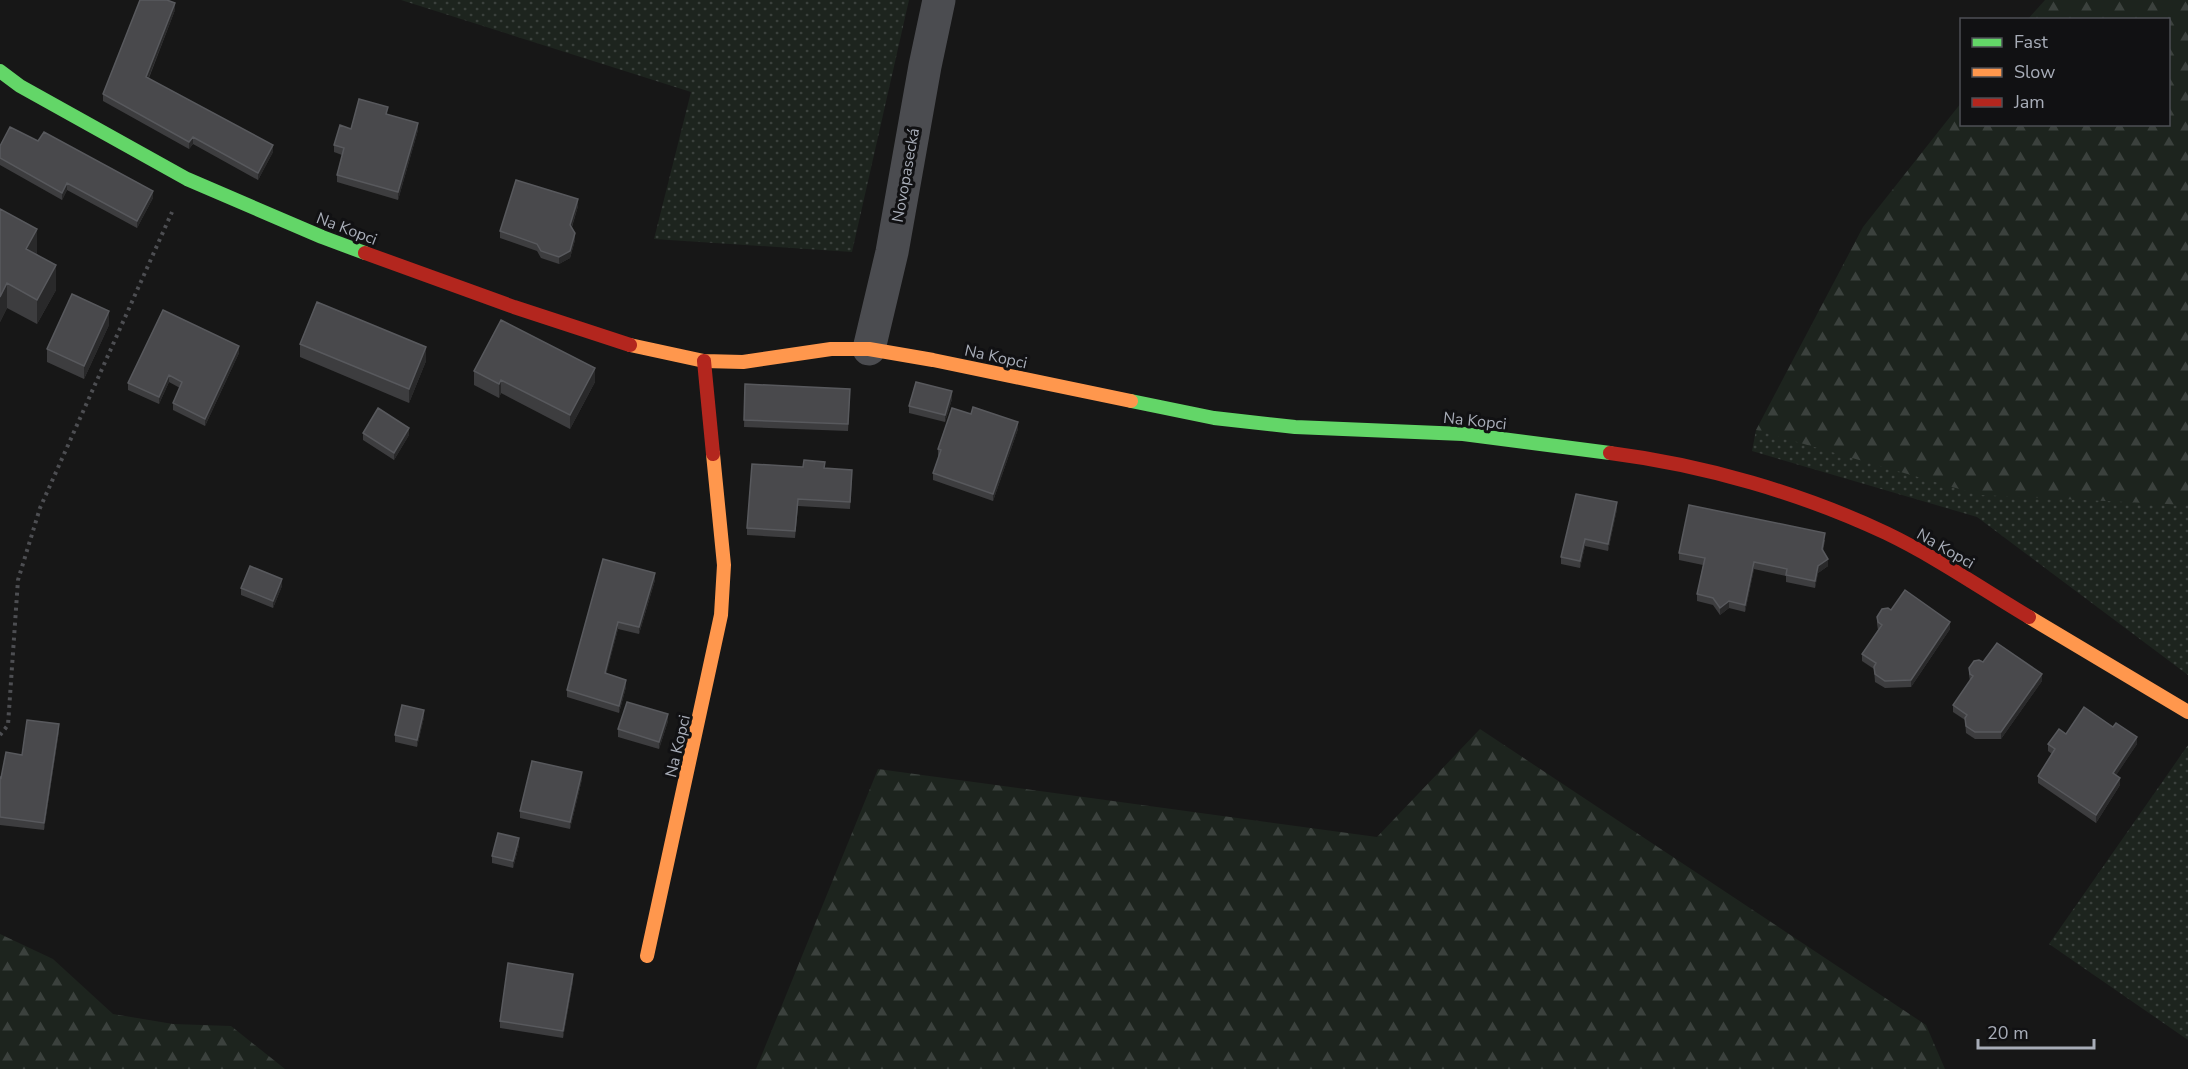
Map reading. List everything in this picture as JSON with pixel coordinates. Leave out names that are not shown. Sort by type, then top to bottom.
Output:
[{"type":"street","name":"Novopasecká","points":[[869,349],[892,252],[939,0]]},
{"type":"street","name":"Na Kopci","points":[[0,71],[20,86],[187,179],[322,237],[514,307],[626,344],[704,362],[742,362],[831,349],[869,349],[1214,418],[1295,427],[1463,434],[1627,455],[1676,464],[1750,483],[1834,511],[1888,534],[2188,712]]},
{"type":"street","name":"Na Kopci","points":[[647,956],[722,615],[724,565],[704,362]]},
{"type":"path","points":[[0,735],[8,725],[18,580],[40,508],[187,179]]},
{"type":"green space","points":[[401,0],[909,0],[852,252],[654,239],[691,92]]},
{"type":"green space","points":[[2045,0],[2188,0],[2188,505],[1980,495],[1756,430],[1863,227],[1960,104],[1960,126],[2170,126],[2170,18],[2029,18]]},
{"type":"green space","points":[[2188,120],[2188,675],[1977,517],[1752,451],[1756,430],[1961,126],[2170,126],[2170,124]]},
{"type":"green space","points":[[1480,729],[1926,1025],[1945,1069],[756,1069],[878,769],[1377,837]]},
{"type":"green space","points":[[2188,745],[2188,1040],[2049,944]]},
{"type":"green space","points":[[0,934],[53,959],[113,1014],[173,1024],[231,1026],[285,1069],[0,1069]]},
{"type":"building","points":[[140,0],[167,0],[175,3],[146,77],[273,145],[258,173],[193,137],[189,142],[103,94]]},
{"type":"building","points":[[359,99],[388,107],[386,114],[418,123],[398,192],[337,175],[344,148],[334,145],[340,125],[351,129]]},
{"type":"building","points":[[10,127],[38,141],[44,132],[153,191],[137,221],[67,183],[62,193],[0,158],[0,146]]},
{"type":"building","points":[[516,180],[578,199],[570,225],[575,233],[570,251],[559,257],[541,251],[537,244],[500,231]]},
{"type":"building","points":[[0,209],[37,229],[26,249],[56,265],[37,300],[7,283],[0,297]]},
{"type":"building","points":[[72,294],[109,311],[84,366],[47,349]]},
{"type":"building","points":[[317,302],[426,347],[409,389],[300,344]]},
{"type":"building","points":[[163,310],[239,346],[205,419],[173,403],[182,382],[169,375],[159,397],[128,383]]},
{"type":"building","points":[[501,320],[595,368],[570,415],[501,380],[499,384],[474,371]]},
{"type":"building","points":[[916,382],[952,391],[945,415],[909,406]]},
{"type":"building","points":[[745,384],[850,389],[848,424],[744,420]]},
{"type":"building","points":[[973,407],[1018,422],[993,494],[933,473],[941,450],[938,449],[952,408],[971,414]]},
{"type":"building","points":[[378,408],[409,428],[394,453],[363,433]]},
{"type":"building","points":[[804,460],[825,462],[824,468],[852,470],[850,502],[798,499],[795,531],[747,528],[752,464],[803,467]]},
{"type":"building","points":[[1576,494],[1617,502],[1608,544],[1585,539],[1580,561],[1561,557]]},
{"type":"building","points":[[1689,505],[1825,533],[1822,549],[1828,559],[1818,566],[1815,581],[1786,575],[1787,569],[1754,562],[1745,605],[1729,601],[1720,608],[1713,598],[1697,594],[1705,558],[1679,553]]},
{"type":"building","points":[[603,559],[655,573],[639,627],[618,622],[605,673],[626,680],[619,706],[567,690]]},
{"type":"building","points":[[250,566],[282,579],[273,601],[241,588]]},
{"type":"building","points":[[1905,590],[1950,622],[1911,680],[1885,681],[1875,674],[1876,663],[1862,654],[1882,625],[1878,622],[1877,617],[1882,609],[1891,610]]},
{"type":"building","points":[[1997,643],[2042,674],[2001,732],[1975,732],[1966,726],[1967,715],[1953,705],[1973,676],[1969,668],[1974,661],[1983,662]]},
{"type":"building","points":[[627,702],[668,714],[659,742],[618,729]]},
{"type":"building","points":[[402,705],[424,710],[417,740],[395,735]]},
{"type":"building","points":[[2084,707],[2113,727],[2116,723],[2137,737],[2113,773],[2120,778],[2096,815],[2038,776],[2055,749],[2048,744],[2059,729],[2066,734]]},
{"type":"building","points":[[27,720],[59,724],[44,823],[0,817],[0,777],[6,752],[22,755]]},
{"type":"building","points":[[532,761],[582,772],[570,822],[520,811]]},
{"type":"building","points":[[498,833],[519,838],[513,861],[492,856]]},
{"type":"building","points":[[508,963],[573,974],[563,1031],[500,1021]]},
{"type":"traffic: fast","points":[[0,71],[20,86],[187,179],[365,253]]},
{"type":"traffic: fast","points":[[1131,401],[1214,418],[1295,427],[1463,434],[1610,453]]},
{"type":"traffic: slow","points":[[630,345],[704,361],[743,362],[831,349],[869,349],[1131,401]]},
{"type":"traffic: slow","points":[[647,956],[721,615],[724,565],[713,454]]},
{"type":"traffic: slow","points":[[2029,617],[2188,712]]},
{"type":"traffic: jam","points":[[365,253],[514,307],[630,345]]},
{"type":"traffic: jam","points":[[704,361],[713,454]]},
{"type":"traffic: jam","points":[[1610,453],[1716,473],[1820,505],[1905,542],[2029,617]]}]
